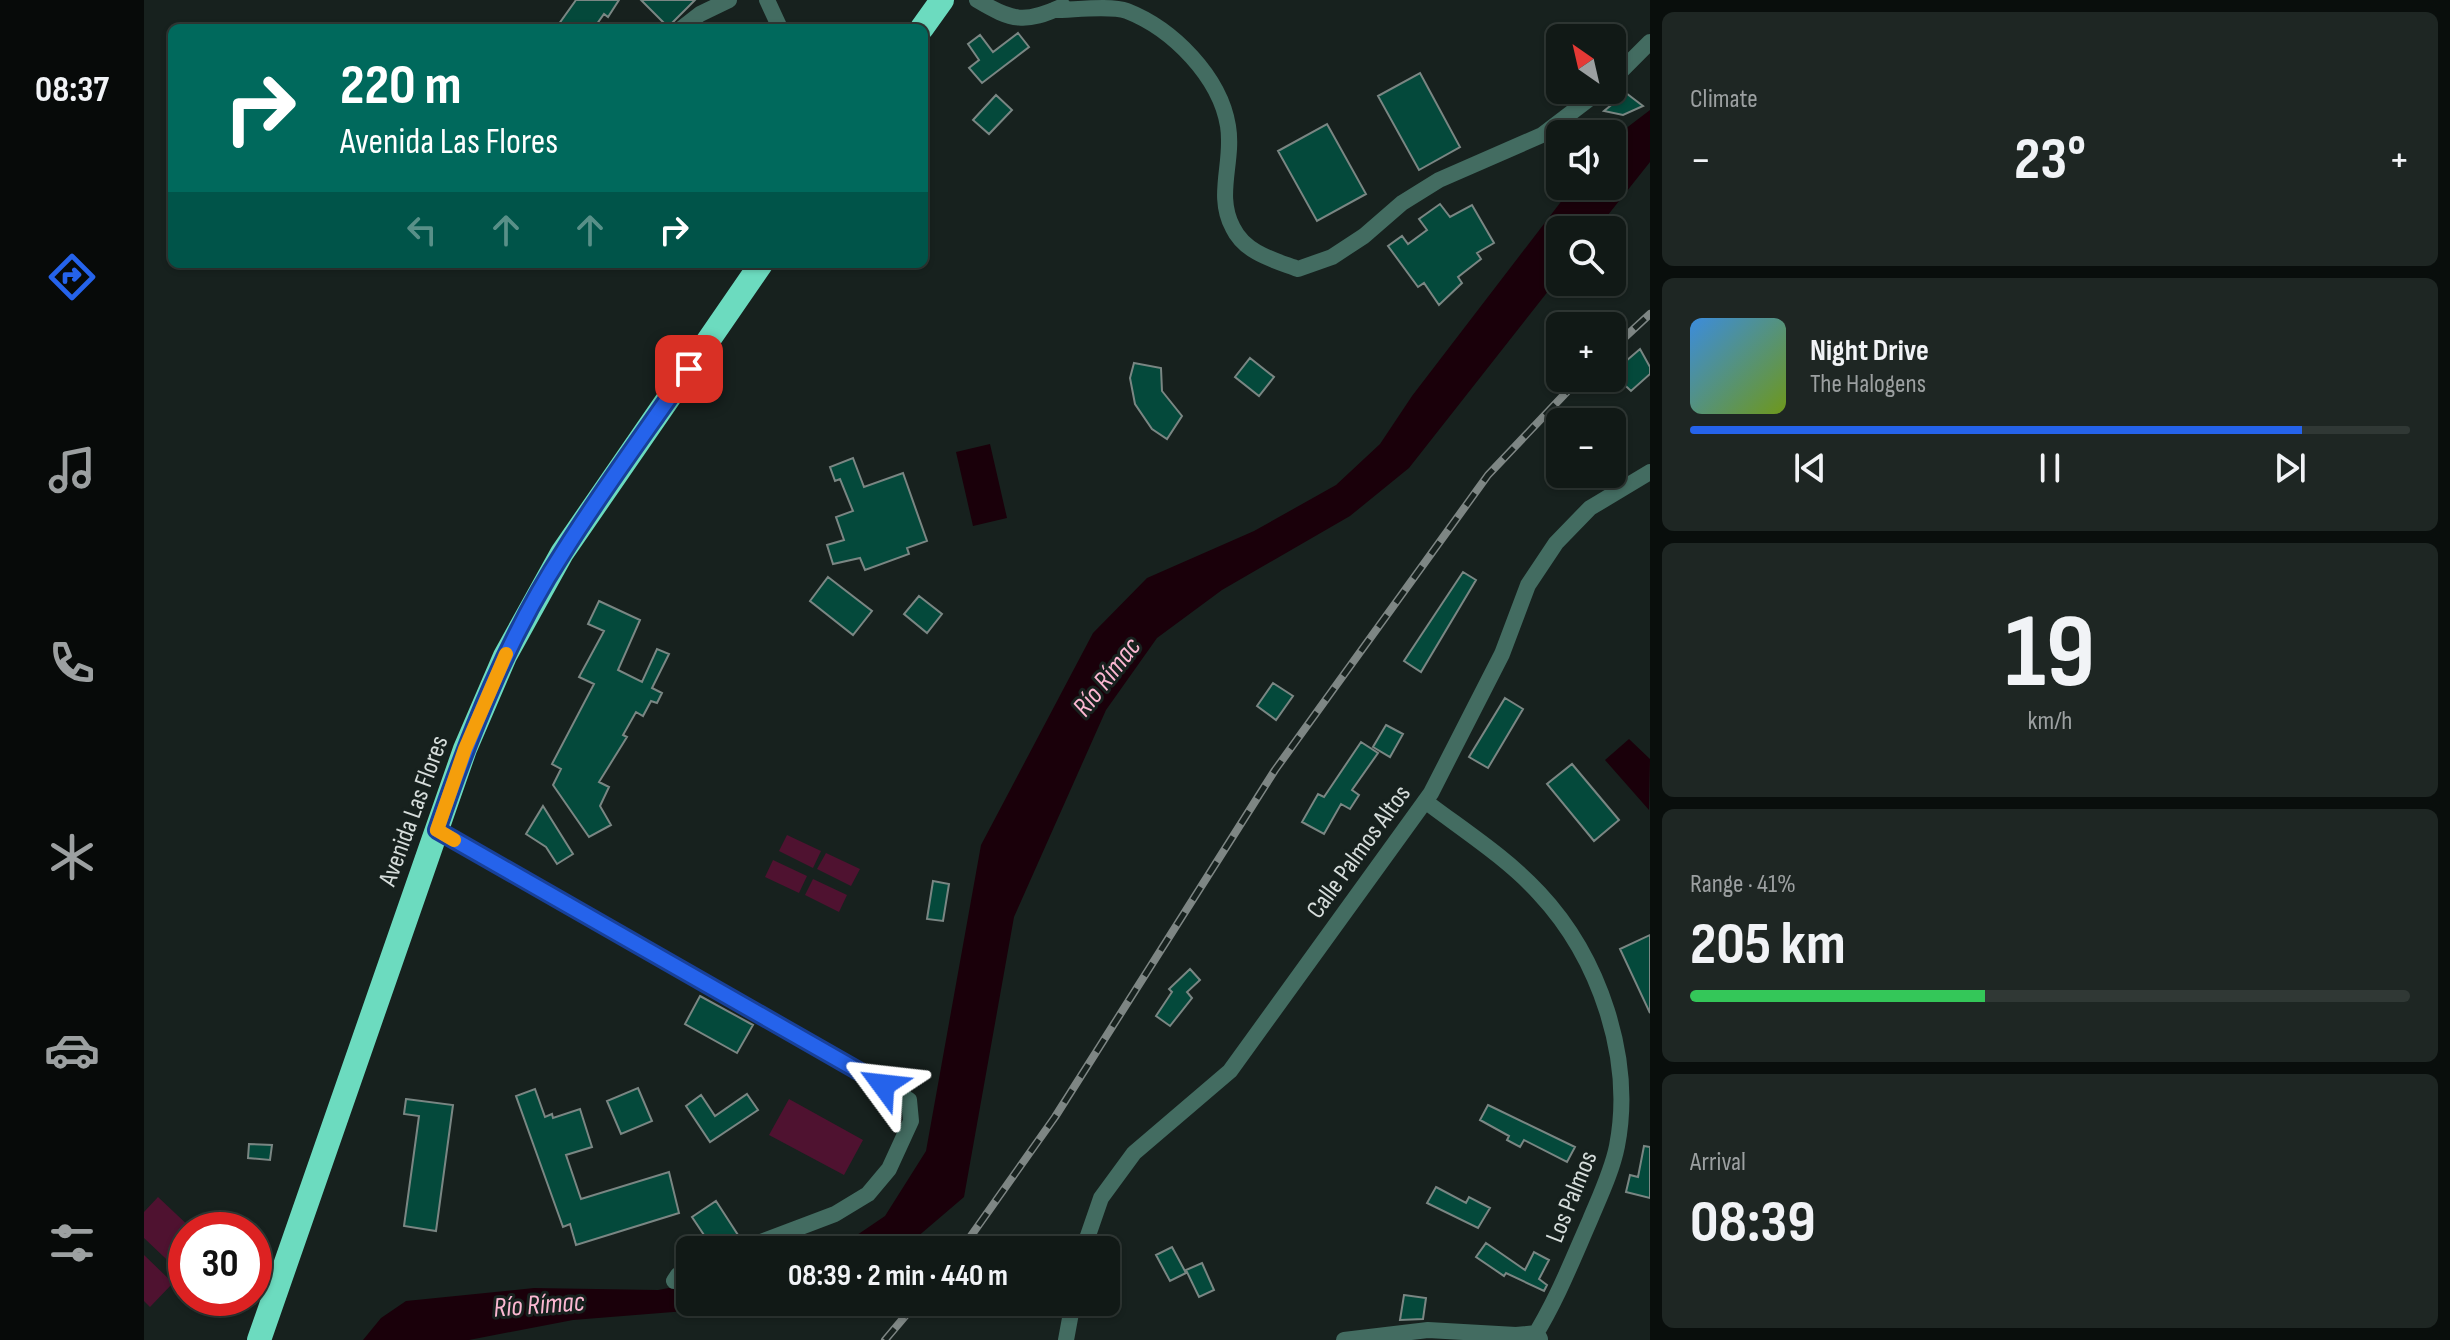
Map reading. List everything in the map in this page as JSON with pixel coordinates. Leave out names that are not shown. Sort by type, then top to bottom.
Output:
[{"type":"highway","points":[[923,24],[942,0]]},
{"type":"highway","name":"Avenida Las Flores","points":[[259,1340],[465,749],[505,656],[562,553],[758,268]]},
{"type":"street","points":[[687,24],[729,0]]},
{"type":"street","points":[[767,0],[778,24]]},
{"type":"street","points":[[977,0],[1010,19],[1036,18],[1075,0]]},
{"type":"street","points":[[1054,10],[1125,10],[1186,48],[1209,80],[1228,125],[1228,162],[1223,196],[1233,230],[1257,254],[1298,269],[1332,257],[1364,236],[1402,203],[1439,180],[1542,135],[1583,104]]},
{"type":"street","points":[[1626,66],[1650,42]]},
{"type":"street","name":"Calle Palmos Altos","points":[[1088,1236],[1101,1198],[1134,1153],[1230,1071],[1425,801],[1502,654],[1528,585],[1556,543],[1590,508],[1650,472]]},
{"type":"street","name":"Los Palmos","points":[[1425,801],[1526,879],[1541,895],[1572,935],[1596,981],[1614,1038],[1620,1067],[1617,1145],[1610,1172],[1537,1338]]},
{"type":"street","points":[[437,830],[909,1100],[911,1121],[889,1169],[868,1194],[835,1214],[777,1236]]},
{"type":"street","points":[[1066,1340],[1070,1316]]},
{"type":"street","points":[[1344,1340],[1428,1330],[1537,1338]]},
{"type":"shaded area","points":[[787,835],[821,851],[813,868],[779,851]]},
{"type":"shaded area","points":[[826,853],[860,869],[851,886],[817,869]]},
{"type":"shaded area","points":[[773,860],[807,876],[799,893],[765,877]]},
{"type":"shaded area","points":[[813,879],[847,895],[839,912],[805,895]]},
{"type":"shaded area","points":[[789,1099],[863,1140],[844,1175],[769,1135]]},
{"type":"shaded area","points":[[158,1197],[174,1212],[168,1212],[168,1261],[144,1238],[144,1212]]},
{"type":"shaded area","points":[[144,1255],[168,1278],[168,1288],[150,1307],[144,1301]]},
{"type":"water","points":[[1650,110],[1650,162],[1626,192],[1626,128]]},
{"type":"water","points":[[1562,200],[1620,200],[1607,216],[1550,216]]},
{"type":"water","name":"Río Rímac","points":[[1546,221],[1546,294],[1409,468],[1350,516],[1222,590],[1157,638],[1106,710],[1014,917],[964,1197],[918,1236],[856,1236],[885,1216],[926,1151],[981,845],[1093,633],[1147,578],[1254,531],[1336,485],[1380,444],[1412,396]]},
{"type":"water","points":[[990,444],[1007,518],[973,526],[956,452]]},
{"type":"water","points":[[1629,739],[1650,759],[1649,810],[1605,760]]},
{"type":"water","name":"Río Rímac","points":[[676,1287],[676,1312],[573,1320],[469,1340],[363,1340],[381,1318],[406,1301],[534,1288],[658,1290]]},
{"type":"building","points":[[576,0],[619,0],[608,17],[604,14],[597,24],[559,24]]},
{"type":"building","points":[[641,0],[695,0],[671,24],[665,24]]},
{"type":"building","points":[[1018,33],[1029,47],[982,83],[969,68],[979,60],[968,44],[980,35],[993,52]]},
{"type":"building","points":[[1420,73],[1460,147],[1419,170],[1378,96]]},
{"type":"building","points":[[1626,93],[1643,106],[1623,115],[1604,111],[1613,104],[1626,104]]},
{"type":"building","points":[[996,95],[1012,110],[989,134],[973,120]]},
{"type":"building","points":[[1327,124],[1366,194],[1317,221],[1278,151]]},
{"type":"building","points":[[1440,204],[1450,217],[1472,205],[1494,243],[1477,253],[1481,259],[1458,277],[1462,283],[1439,305],[1424,283],[1418,287],[1388,246],[1402,236],[1408,244],[1427,230],[1419,219]]},
{"type":"building","points":[[1640,349],[1650,367],[1650,374],[1631,391],[1626,386],[1626,361]]},
{"type":"building","points":[[1250,358],[1274,377],[1259,396],[1235,377]]},
{"type":"building","points":[[1134,363],[1161,368],[1162,391],[1182,416],[1167,439],[1152,429],[1135,404],[1130,378]]},
{"type":"building","points":[[853,458],[864,487],[903,473],[927,541],[907,548],[909,554],[865,570],[860,558],[833,564],[827,545],[844,540],[836,517],[853,511],[840,479],[835,481],[830,467]]},
{"type":"building","points":[[1463,572],[1476,580],[1421,672],[1404,661]]},
{"type":"building","points":[[828,577],[872,611],[853,635],[810,601]]},
{"type":"building","points":[[919,596],[942,614],[927,633],[904,614]]},
{"type":"building","points":[[599,601],[640,620],[618,670],[642,682],[657,649],[669,654],[652,688],[662,693],[657,703],[651,701],[643,716],[636,712],[623,735],[627,737],[599,782],[609,787],[600,806],[611,825],[589,837],[553,785],[561,769],[552,764],[594,684],[579,677],[604,631],[588,624]]},
{"type":"building","points":[[1273,683],[1293,696],[1276,720],[1257,706]]},
{"type":"building","points":[[1505,698],[1523,709],[1488,768],[1469,757]]},
{"type":"building","points":[[1386,725],[1403,734],[1390,757],[1373,747]]},
{"type":"building","points":[[1361,742],[1378,753],[1352,790],[1359,795],[1350,809],[1341,804],[1324,834],[1302,822],[1318,794],[1324,797]]},
{"type":"building","points":[[1572,764],[1619,820],[1594,841],[1547,784]]},
{"type":"building","points":[[543,806],[573,854],[557,864],[546,847],[526,834]]},
{"type":"building","points":[[933,881],[949,884],[943,921],[927,919]]},
{"type":"building","points":[[1650,935],[1650,1013],[1620,949]]},
{"type":"building","points":[[1190,969],[1200,980],[1187,992],[1192,998],[1170,1026],[1156,1016],[1172,992],[1169,989]]},
{"type":"building","points":[[700,996],[753,1025],[737,1053],[685,1024]]},
{"type":"building","points":[[638,1088],[652,1121],[621,1134],[607,1101]]},
{"type":"building","points":[[535,1089],[545,1117],[552,1114],[553,1118],[580,1109],[592,1147],[566,1155],[581,1199],[669,1172],[679,1213],[576,1245],[570,1224],[563,1227],[516,1096]]},
{"type":"building","points":[[747,1094],[758,1110],[710,1142],[686,1106],[701,1095],[715,1116]]},
{"type":"building","points":[[406,1099],[453,1105],[436,1231],[404,1226],[419,1116],[404,1114]]},
{"type":"building","points":[[1488,1105],[1575,1147],[1567,1162],[1524,1140],[1520,1147],[1507,1140],[1509,1136],[1480,1120]]},
{"type":"building","points":[[249,1144],[272,1145],[270,1160],[248,1158]]},
{"type":"building","points":[[1644,1146],[1650,1147],[1650,1198],[1626,1192],[1630,1175],[1638,1177]]},
{"type":"building","points":[[1436,1187],[1466,1203],[1469,1197],[1490,1208],[1478,1228],[1427,1203]]},
{"type":"building","points":[[716,1201],[738,1235],[705,1236],[692,1217]]},
{"type":"building","points":[[1486,1243],[1525,1270],[1534,1252],[1549,1260],[1539,1279],[1547,1285],[1544,1291],[1506,1273],[1504,1276],[1476,1257]]},
{"type":"building","points":[[1172,1247],[1186,1273],[1170,1281],[1156,1255]]},
{"type":"building","points":[[1202,1263],[1214,1290],[1199,1297],[1186,1270]]},
{"type":"building","points":[[1404,1295],[1426,1298],[1423,1319],[1400,1320]]},
{"type":"railway","points":[[1626,336],[1650,314]]},
{"type":"railway","points":[[971,1236],[1055,1117],[1275,770],[1488,475],[1567,392]]},
{"type":"railway","points":[[885,1340],[905,1316]]},
{"type":"slow traffic","points":[[454,840],[437,830],[465,749],[506,654]]},
{"type":"route","points":[[689,369],[562,553],[505,656],[465,749],[437,830],[883,1085]]}]
